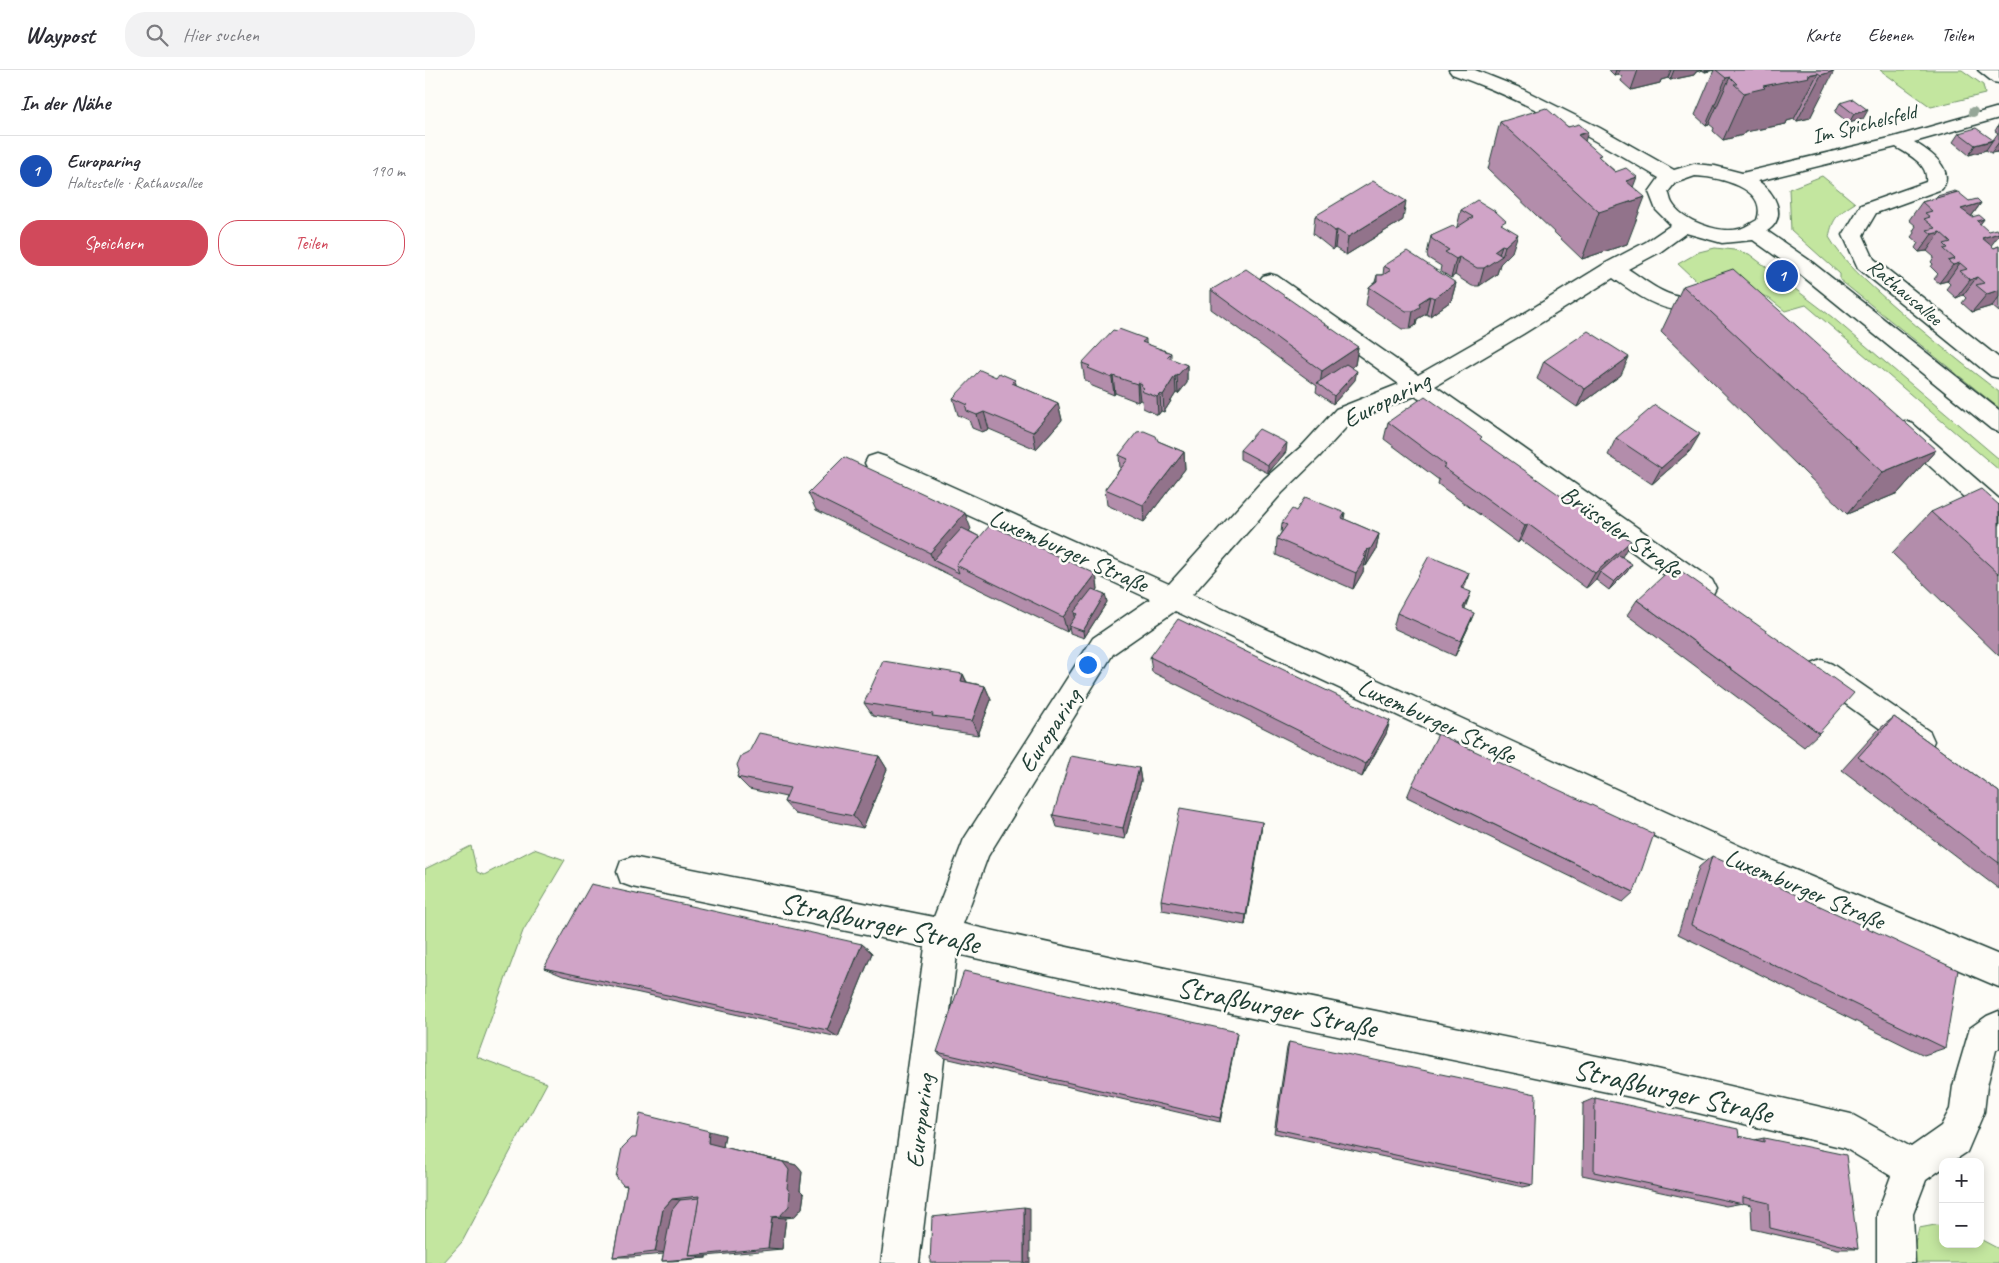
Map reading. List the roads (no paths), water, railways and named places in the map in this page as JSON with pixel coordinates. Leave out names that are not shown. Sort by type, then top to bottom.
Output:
[{"type":"street","points":[[1457,70],[1478,77],[1549,108],[1671,177]]},
{"type":"street","points":[[1987,70],[1999,78]]},
{"type":"street","name":"Im Spichelsfeld","points":[[1741,179],[1899,141],[1999,112]]},
{"type":"street","name":"Rathausallee","points":[[1899,141],[1933,166],[1938,176],[1935,185],[1868,209],[1853,235],[1865,263],[1999,370]]},
{"type":"street","points":[[1709,171],[1741,179],[1754,187],[1763,196],[1768,206],[1769,216],[1754,231],[1728,236],[1698,231],[1684,225],[1670,215],[1661,205],[1659,194],[1662,184],[1681,172],[1709,171]]},
{"type":"street","name":"Europaring","points":[[900,1263],[943,935],[975,849],[1103,646],[1173,598],[1273,486],[1311,451],[1344,415],[1417,386],[1515,329],[1613,268],[1653,247],[1684,225]]},
{"type":"street","name":"Rathausallee","points":[[1754,231],[1802,265],[1999,423]]},
{"type":"street","points":[[1613,268],[1652,295],[1686,304],[1701,298],[1731,297]]},
{"type":"street","name":"Brüsseler Straße","points":[[1270,281],[1721,601]]},
{"type":"street","points":[[1890,416],[1999,514]]},
{"type":"street","name":"Luxemburger Straße","points":[[877,463],[1755,868],[1999,970]]},
{"type":"street","points":[[1801,657],[1936,752]]},
{"type":"street","name":"Straßburger Straße","points":[[632,872],[943,935],[1126,976],[1631,1080],[1851,1132],[1912,1168]]},
{"type":"street","points":[[1896,1263],[1895,1214],[1912,1168],[1954,1139],[1967,1112],[1970,1086],[1982,1040],[1999,1028]]},
{"type":"place","name":"Europaring","points":[[1782,276]]}]
